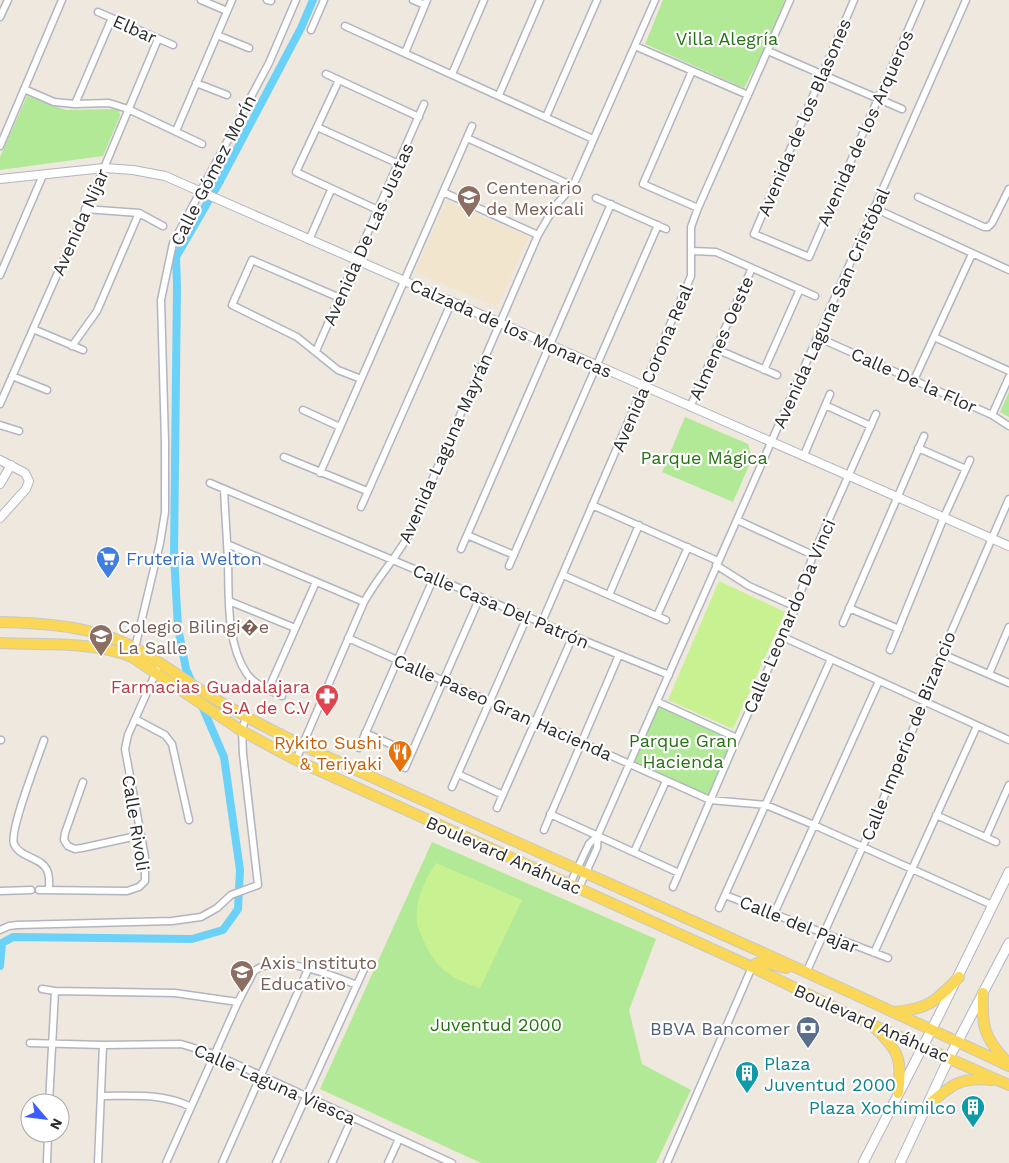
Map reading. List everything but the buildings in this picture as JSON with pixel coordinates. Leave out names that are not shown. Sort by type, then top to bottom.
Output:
[{"type":"main road","name":"Boulevard Anáhuac","points":[[0,622],[87,630],[135,648],[196,700],[242,731],[296,760],[1005,1083]]},
{"type":"main road","name":"Boulevard Anáhuac","points":[[0,643],[112,650],[132,657],[186,680],[215,699],[302,745],[1009,1065]]},
{"type":"main road","points":[[863,1163],[924,1046],[1009,872]]},
{"type":"main road","points":[[900,1163],[949,1058],[1009,943]]},
{"type":"main road","points":[[752,967],[756,962],[760,961],[806,973]]},
{"type":"main road","points":[[891,1012],[910,1011],[926,1006],[938,998],[958,977]]},
{"type":"main road","points":[[983,992],[982,1012],[985,1034],[1009,1065]]},
{"type":"main road","points":[[872,1024],[890,1042],[898,1054],[901,1072],[898,1093]]},
{"type":"main road","points":[[927,1106],[945,1090],[960,1081],[976,1078],[1005,1083]]},
{"type":"street","points":[[0,17],[8,0]]},
{"type":"street","points":[[0,146],[62,0]]},
{"type":"street","points":[[201,0],[227,11]]},
{"type":"street","points":[[176,131],[232,0]]},
{"type":"street","name":"Calle Gómez Morín","points":[[135,648],[163,529],[165,442],[161,300],[173,243],[202,192],[269,63],[296,0]]},
{"type":"street","points":[[311,30],[324,0]]},
{"type":"street","points":[[405,53],[426,3],[413,0]]},
{"type":"street","points":[[452,74],[484,0]]},
{"type":"street","points":[[499,95],[540,0]]},
{"type":"street","points":[[546,117],[597,0]]},
{"type":"street","name":"Avenida Laguna Mayrán","points":[[296,760],[364,602],[407,538],[538,235],[555,206],[573,186],[655,0]]},
{"type":"street","name":"Avenida Corona Real","points":[[542,622],[692,276],[691,227],[790,0]]},
{"type":"street","name":"Avenida de los Blasones","points":[[809,257],[754,234],[854,0]]},
{"type":"street","name":"Avenida de los Arqueros","points":[[809,257],[921,0]]},
{"type":"street","name":"Avenida Laguna San Cristóbal","points":[[574,886],[581,870],[597,848],[598,835],[966,0]]},
{"type":"street","name":"Elbar","points":[[98,12],[173,45]]},
{"type":"street","points":[[75,104],[112,18]]},
{"type":"street","points":[[345,26],[594,139]]},
{"type":"street","points":[[217,35],[249,48]]},
{"type":"street","name":"Avenida Níjar","points":[[0,404],[104,168],[158,39]]},
{"type":"street","points":[[635,46],[748,95]]},
{"type":"street","points":[[768,51],[902,109]]},
{"type":"street","points":[[692,71],[643,184],[698,208]]},
{"type":"street","points":[[326,74],[419,117]]},
{"type":"street","points":[[339,80],[296,172],[331,190],[378,210]]},
{"type":"street","points":[[196,84],[227,95]]},
{"type":"street","points":[[24,89],[54,102],[75,104],[109,103],[128,109],[202,144]]},
{"type":"street","name":"Avenida De Las Justas","points":[[316,351],[424,104]]},
{"type":"street","points":[[320,473],[472,126]]},
{"type":"street","points":[[317,127],[399,164]]},
{"type":"street","points":[[466,138],[573,186]]},
{"type":"street","name":"Calzada de los Monarcas","points":[[0,179],[104,168],[133,170],[165,176],[1009,546]]},
{"type":"street","points":[[0,275],[43,175]]},
{"type":"street","points":[[918,197],[984,227],[988,227],[992,223],[1009,189]]},
{"type":"street","points":[[309,240],[331,190]]},
{"type":"street","points":[[443,192],[538,235]]},
{"type":"street","points":[[596,198],[666,229]]},
{"type":"street","points":[[461,549],[611,204]]},
{"type":"street","points":[[874,208],[1009,270]]},
{"type":"street","points":[[85,209],[139,213],[163,226]]},
{"type":"street","points":[[72,346],[97,311],[139,213]]},
{"type":"street","points":[[509,566],[658,225]]},
{"type":"street","points":[[692,251],[716,252],[815,296]]},
{"type":"street","points":[[914,380],[972,254]]},
{"type":"street","points":[[340,298],[252,260],[232,305],[297,337],[338,370],[361,379]]},
{"type":"street","name":"Almenes Oeste","points":[[690,407],[752,268]]},
{"type":"street","points":[[764,370],[800,289]]},
{"type":"street","points":[[360,507],[452,301]]},
{"type":"street","points":[[33,328],[83,350]]},
{"type":"street","name":"Calle De la Flor","points":[[817,337],[992,415],[1009,426]]},
{"type":"street","points":[[934,337],[1009,371]]},
{"type":"street","points":[[716,349],[777,375]]},
{"type":"street","points":[[12,376],[47,390]]},
{"type":"street","points":[[992,415],[1009,377]]},
{"type":"street","points":[[804,455],[830,394]]},
{"type":"street","points":[[825,405],[871,426]]},
{"type":"street","points":[[304,410],[340,426]]},
{"type":"street","name":"Calle Leonardo Da Vinci","points":[[673,887],[796,607],[813,555],[876,414]]},
{"type":"street","points":[[0,425],[19,431]]},
{"type":"street","points":[[843,623],[924,436]]},
{"type":"street","points":[[918,448],[966,469]]},
{"type":"street","points":[[284,457],[367,491]]},
{"type":"street","points":[[0,460],[27,475],[29,484],[0,518]]},
{"type":"street","points":[[890,650],[944,517],[970,460]]},
{"type":"street","points":[[0,484],[11,465]]},
{"type":"street","name":"Calle Casa Del Patrón","points":[[210,483],[619,656],[669,675]]},
{"type":"street","points":[[224,489],[229,601],[233,635],[239,658],[248,675],[259,685],[282,696]]},
{"type":"street","name":"Calle Imperio de Bizancio","points":[[806,973],[863,846],[925,701],[926,690],[1009,500]]},
{"type":"street","points":[[592,505],[688,547],[717,563],[749,586],[796,607]]},
{"type":"street","points":[[737,520],[813,555]]},
{"type":"street","points":[[609,595],[639,525]]},
{"type":"street","points":[[467,535],[514,555]]},
{"type":"street","points":[[227,544],[364,602]]},
{"type":"street","points":[[657,616],[688,547]]},
{"type":"street","points":[[563,575],[666,620]]},
{"type":"street","points":[[359,748],[434,577]]},
{"type":"street","points":[[268,690],[316,582]]},
{"type":"street","points":[[405,768],[480,596]]},
{"type":"street","points":[[229,601],[296,628]]},
{"type":"street","points":[[849,608],[899,629]]},
{"type":"street","points":[[452,787],[527,617]]},
{"type":"street","points":[[989,674],[1009,627]]},
{"type":"street","points":[[497,808],[573,636]]},
{"type":"street","points":[[783,637],[1009,740]]},
{"type":"street","name":"Calle Paseo Gran Hacienda","points":[[348,638],[710,800],[766,805],[863,846],[992,905]]},
{"type":"street","points":[[942,654],[1009,683]]},
{"type":"street","points":[[544,830],[619,656]]},
{"type":"street","points":[[719,908],[831,659]]},
{"type":"street","name":"Calle Rivoli","points":[[39,890],[127,891],[139,887],[146,881],[141,835],[125,756],[126,742],[158,668]]},
{"type":"street","points":[[774,914],[879,681]]},
{"type":"street","points":[[658,702],[737,738]]},
{"type":"street","points":[[0,930],[8,926],[17,925],[172,921],[201,917],[231,895],[258,885],[244,769],[242,731],[246,716]]},
{"type":"street","points":[[135,719],[165,735],[172,744],[189,820]]},
{"type":"street","points":[[874,954],[977,726]]},
{"type":"street","points":[[365,733],[411,754]]},
{"type":"street","points":[[44,740],[16,823],[13,839],[16,848],[45,867],[49,875],[49,890]]},
{"type":"street","points":[[458,774],[503,795]]},
{"type":"street","points":[[634,852],[666,781]]},
{"type":"street","points":[[83,782],[65,833],[64,840],[68,846],[82,848],[141,835]]},
{"type":"street","points":[[986,837],[1009,785]]},
{"type":"street","points":[[550,814],[679,873]]},
{"type":"street","points":[[936,815],[996,842]]},
{"type":"street","points":[[0,891],[31,890]]},
{"type":"street","name":"Calle del Pajar","points":[[725,895],[888,958]]},
{"type":"street","points":[[166,1163],[214,1054],[254,971],[261,967],[284,965],[309,967],[357,984]]},
{"type":"street","points":[[222,1163],[309,967]]},
{"type":"street","points":[[276,1163],[366,967]]},
{"type":"street","points":[[667,1163],[752,967]]},
{"type":"street","points":[[42,990],[160,992],[238,1002]]},
{"type":"street","points":[[50,1093],[55,991]]},
{"type":"street","name":"Calle Laguna Viesca","points":[[30,1043],[103,1045],[182,1044],[214,1054],[447,1162]]},
{"type":"street","points":[[98,1163],[103,1045]]},
{"type":"street","points":[[102,1096],[161,1097],[180,1101],[191,1107]]},
{"type":"street","points":[[332,1163],[352,1118]]},
{"type":"street","points":[[388,1163],[399,1139]]},
{"type":"street","points":[[47,1163],[48,1143]]},
{"type":"shaded area","points":[[446,201],[529,237],[499,304],[495,306],[415,272]]},
{"type":"green space","name":"Villa Alegría","points":[[663,0],[785,0],[764,50],[744,88],[645,44]]},
{"type":"green space","points":[[27,96],[66,110],[119,109],[120,116],[103,156],[0,170],[0,157]]},
{"type":"green space","points":[[1009,392],[1009,417],[1000,412]]},
{"type":"green space","name":"Parque Mágica","points":[[685,417],[748,444],[752,459],[733,502],[662,472]]},
{"type":"green space","points":[[719,581],[785,612],[733,729],[668,700]]},
{"type":"green space","name":"Parque Gran Hacienda","points":[[659,706],[733,738],[709,796],[633,763]]},
{"type":"green space","name":"Juventud 2000","points":[[432,842],[656,939],[629,1010],[642,1064],[691,1090],[656,1163],[481,1163],[320,1089]]},
{"type":"green space","points":[[436,863],[522,900],[480,988],[461,981],[445,971],[433,958],[418,928],[419,897]]},
{"type":"waterway","points":[[0,966],[2,943],[13,937],[192,939],[223,930],[238,909],[240,870],[224,757],[186,669],[178,628],[174,555],[176,257],[220,181],[301,28],[313,0]]},
{"type":"place","name":"Centenario de Mexicali","points":[[469,218]]},
{"type":"place","name":"Fruteria Welton","points":[[108,579]]},
{"type":"place","name":"Colegio Bilingi�e La Salle","points":[[101,657]]},
{"type":"place","name":"Farmacias Guadalajara S.A de C.V","points":[[327,717]]},
{"type":"place","name":"Rykito Sushi & Teriyaki","points":[[400,773]]},
{"type":"place","name":"Axis Instituto Educativo","points":[[242,993]]},
{"type":"place","name":"BBVA Bancomer","points":[[808,1049]]},
{"type":"place","name":"Plaza Juventud 2000","points":[[747,1094]]},
{"type":"place","name":"Plaza Xochimilco","points":[[973,1128]]}]
